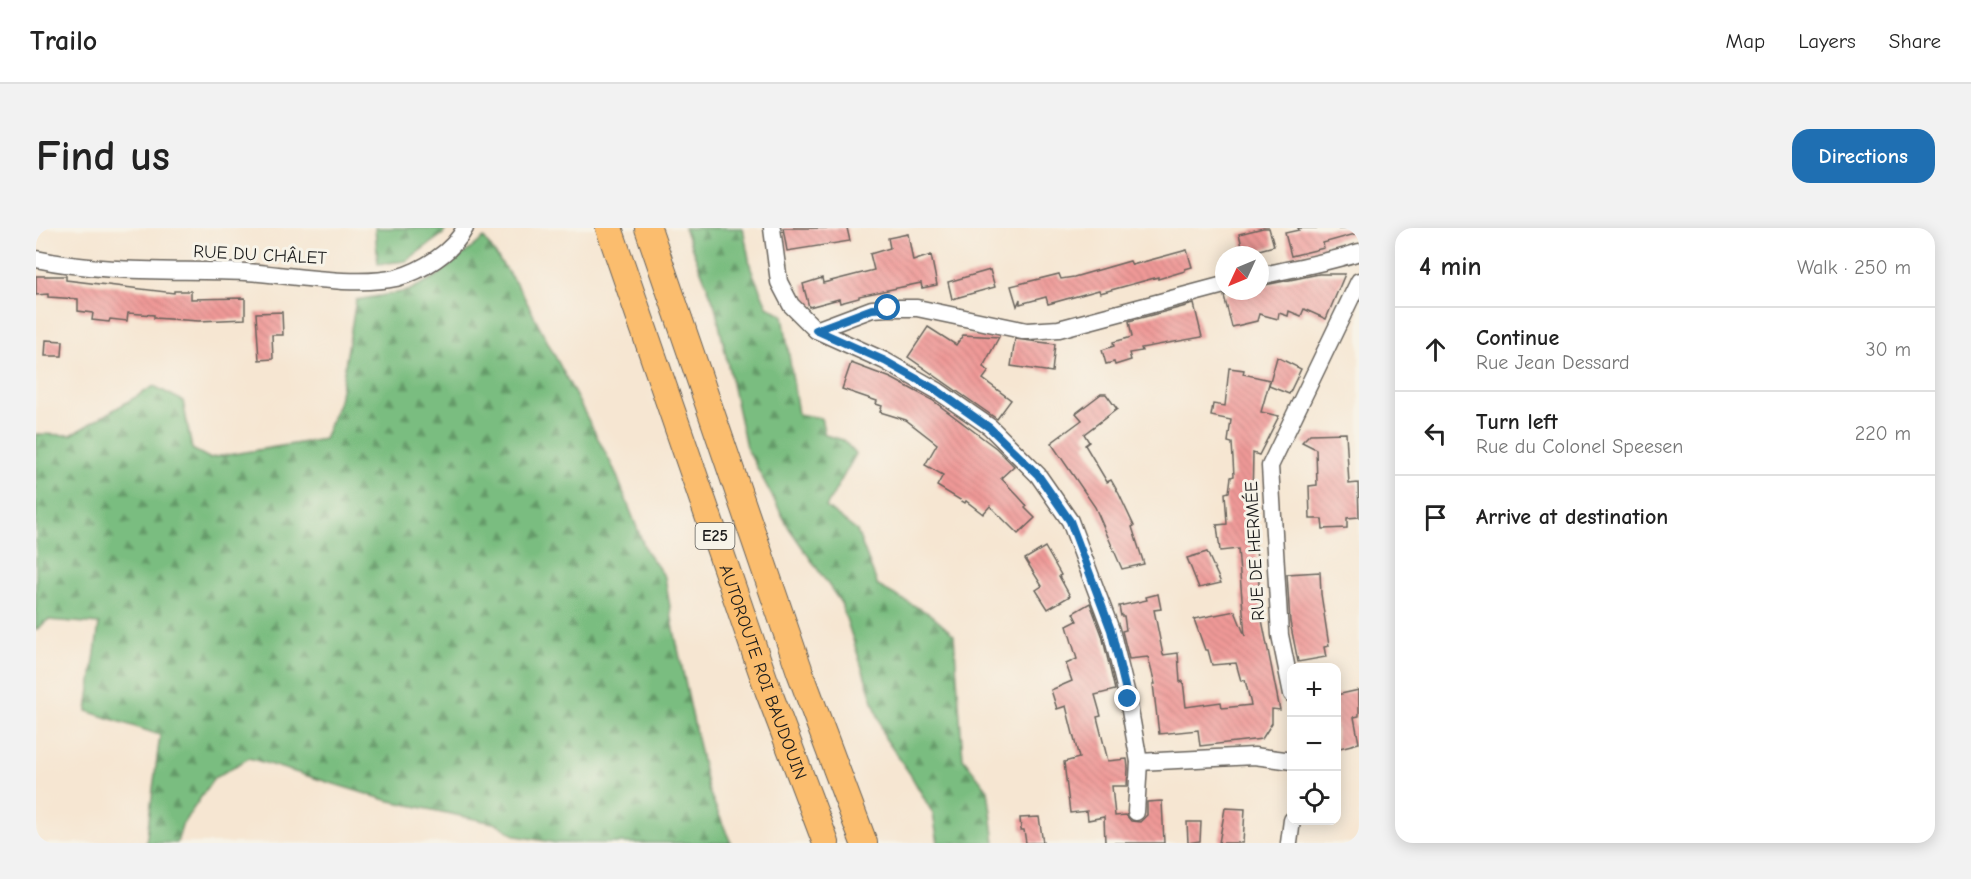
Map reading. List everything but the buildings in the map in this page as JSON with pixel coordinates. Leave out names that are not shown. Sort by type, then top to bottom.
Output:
[{"type":"highway","name":"AUTOROUTE ROI BAUDOUIN","points":[[609,228],[768,690],[826,843]]},
{"type":"highway","name":"AUTOROUTE ROI BAUDOUIN","points":[[648,228],[800,672],[864,843]]},
{"type":"street","name":"RUE DU CHÂLET","points":[[36,259],[85,268],[246,272],[357,281],[396,278],[426,266],[447,249],[465,228]]},
{"type":"street","points":[[772,228],[779,282],[791,305],[816,330],[885,361],[938,391],[990,428],[1038,475],[1070,521],[1111,630],[1128,699],[1139,762],[1136,812]]},
{"type":"street","points":[[1269,274],[1337,260],[1359,252]]},
{"type":"street","points":[[1337,260],[1348,262],[1359,269]]},
{"type":"street","name":"RUE DE HERMÉE","points":[[1287,669],[1280,635],[1270,466],[1359,281]]},
{"type":"street","points":[[816,330],[872,309],[888,308],[917,308],[1027,331],[1059,329],[1215,287]]},
{"type":"street","points":[[1139,762],[1254,756],[1287,760]]},
{"type":"street","points":[[1290,843],[1292,825]]},
{"type":"green space","points":[[375,228],[446,228],[443,234],[406,261],[378,264]]},
{"type":"green space","points":[[684,228],[743,228],[751,269],[767,306],[783,315],[798,414],[821,418],[825,435],[843,440],[856,454],[826,507],[857,531],[878,586],[930,614],[954,635],[963,758],[988,790],[995,843],[938,843],[933,814],[910,774],[885,738],[841,603],[789,528],[746,447],[715,306]]},
{"type":"green space","points":[[484,238],[521,291],[615,471],[646,551],[665,577],[708,789],[731,843],[557,843],[516,836],[498,824],[386,800],[249,758],[214,778],[182,825],[177,843],[146,843],[160,735],[87,711],[99,624],[48,620],[36,630],[36,434],[71,435],[154,386],[183,401],[192,449],[209,458],[324,439],[339,401],[356,300],[408,291],[437,276]]},
{"type":"route","points":[[888,308],[872,309],[816,330],[885,361],[938,391],[990,428],[1038,475],[1070,521],[1111,630],[1128,699]]}]
